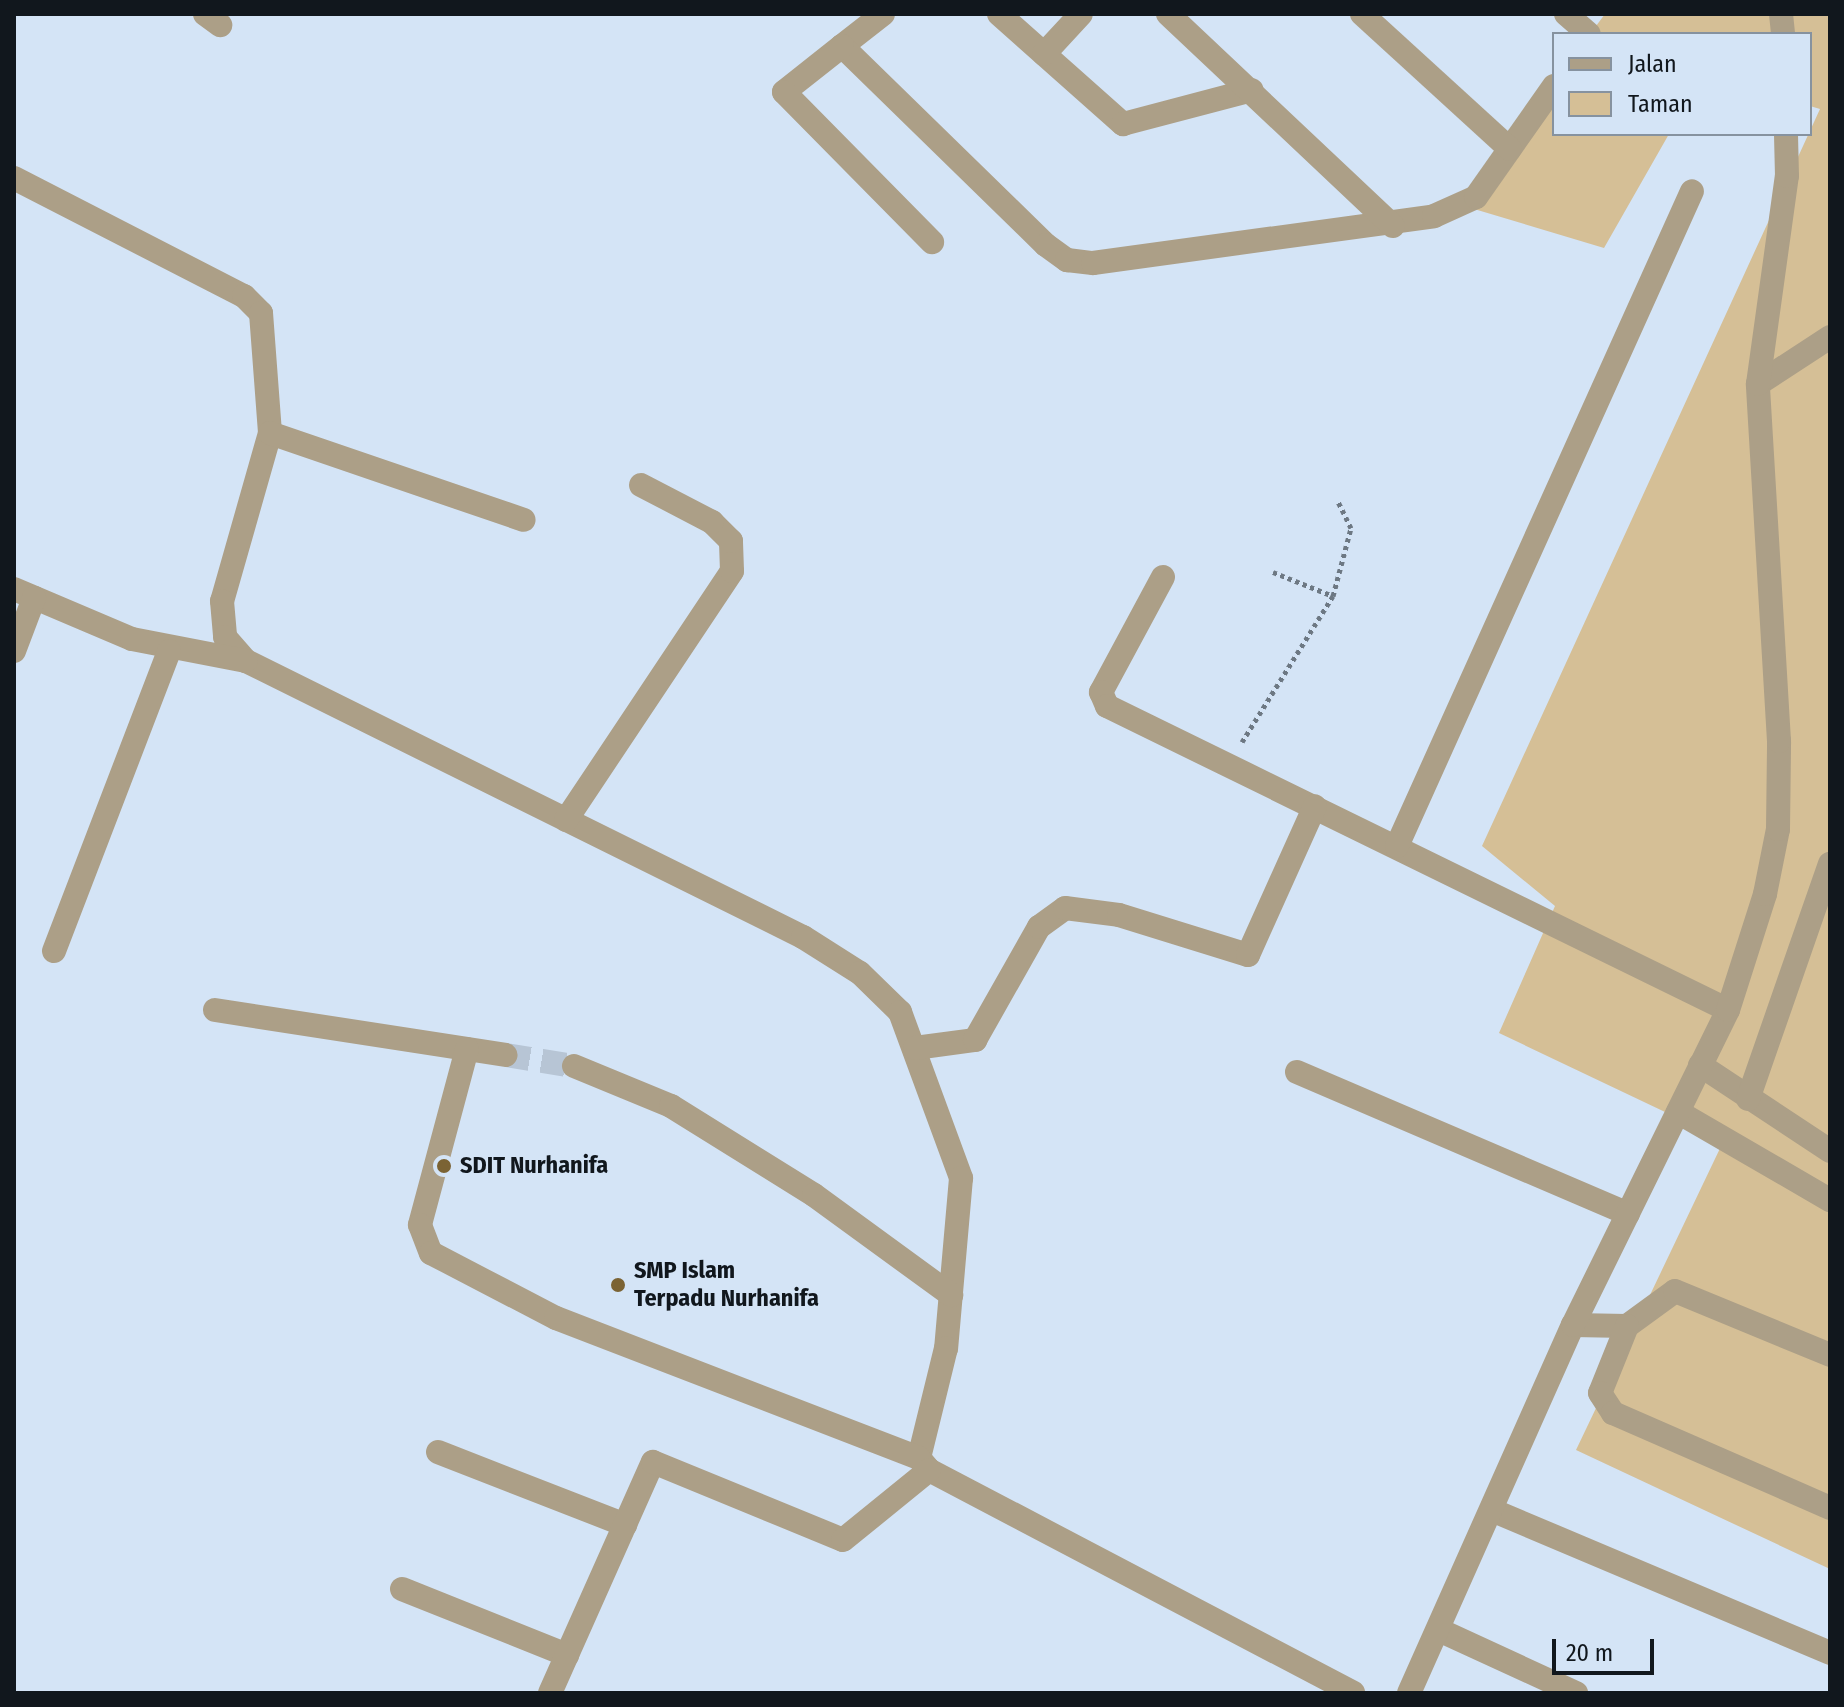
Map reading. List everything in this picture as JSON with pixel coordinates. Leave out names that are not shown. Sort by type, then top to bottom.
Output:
[{"type":"street","points":[[883,14],[784,92],[932,242]]},
{"type":"street","points":[[999,14],[1123,124],[1252,90]]},
{"type":"street","points":[[1044,54],[1081,14]]},
{"type":"street","points":[[1168,14],[1393,226]]},
{"type":"street","points":[[1362,14],[1510,149]]},
{"type":"street","points":[[1566,14],[1588,32]]},
{"type":"street","points":[[842,46],[1067,260],[1093,263],[1393,226],[1476,197],[1552,89]]},
{"type":"street","points":[[1409,1693],[1494,1511],[1573,1325],[1728,1010],[1778,829],[1758,384],[1787,176],[1786,136]]},
{"type":"street","points":[[14,178],[244,296],[267,333],[270,433],[222,601],[225,637],[246,661]]},
{"type":"street","points":[[1397,846],[1692,191]]},
{"type":"street","points":[[1758,384],[1830,337]]},
{"type":"street","points":[[270,433],[524,520]]},
{"type":"street","points":[[566,820],[732,571],[731,541],[712,522],[641,485]]},
{"type":"street","points":[[1163,577],[1100,700],[1728,1010]]},
{"type":"street","points":[[14,651],[24,593],[169,651],[246,661],[566,820],[860,973],[900,1012],[961,1178],[951,1295],[924,1464],[843,1540],[653,1462],[550,1693]]},
{"type":"street","points":[[54,951],[169,651]]},
{"type":"street","points":[[915,1048],[975,1040],[1039,927],[1065,908],[1119,915],[1248,955],[1315,806]]},
{"type":"street","points":[[1748,1099],[1830,864]]},
{"type":"street","points":[[215,1010],[506,1055]]},
{"type":"street","points":[[467,1049],[420,1225],[431,1253],[556,1318],[924,1464],[1353,1693]]},
{"type":"street","points":[[1700,1065],[1830,1151]]},
{"type":"street","points":[[574,1066],[671,1106],[814,1195],[951,1295]]},
{"type":"street","points":[[1297,1072],[1628,1214]]},
{"type":"street","points":[[1678,1112],[1830,1200]]},
{"type":"street","points":[[1830,1355],[1675,1291],[1627,1326],[1600,1393],[1613,1413],[1830,1508]]},
{"type":"street","points":[[1573,1325],[1627,1326]]},
{"type":"street","points":[[438,1452],[625,1525]]},
{"type":"street","points":[[1494,1511],[1830,1653]]},
{"type":"street","points":[[402,1589],[567,1655]]},
{"type":"street","points":[[1439,1630],[1576,1693]]},
{"type":"path","points":[[1228,763],[1333,596],[1351,528],[1338,501]]},
{"type":"path","points":[[1273,572],[1333,596]]},
{"type":"green space","points":[[1605,14],[1830,14],[1830,1569],[1576,1450],[1724,1140],[1499,1033],[1555,906],[1482,846],[1808,136],[1812,136],[1812,126],[1820,109],[1812,107],[1812,32],[1592,32]]},
{"type":"green space","points":[[1552,86],[1552,136],[1668,136],[1604,248],[1464,206]]},
{"type":"tunnel","points":[[506,1055],[574,1066]]},
{"type":"place","name":"SDIT Nurhanifa","points":[[444,1166]]},
{"type":"place","name":"SMP Islam Terpadu Nurhanifa","points":[[618,1285]]}]
